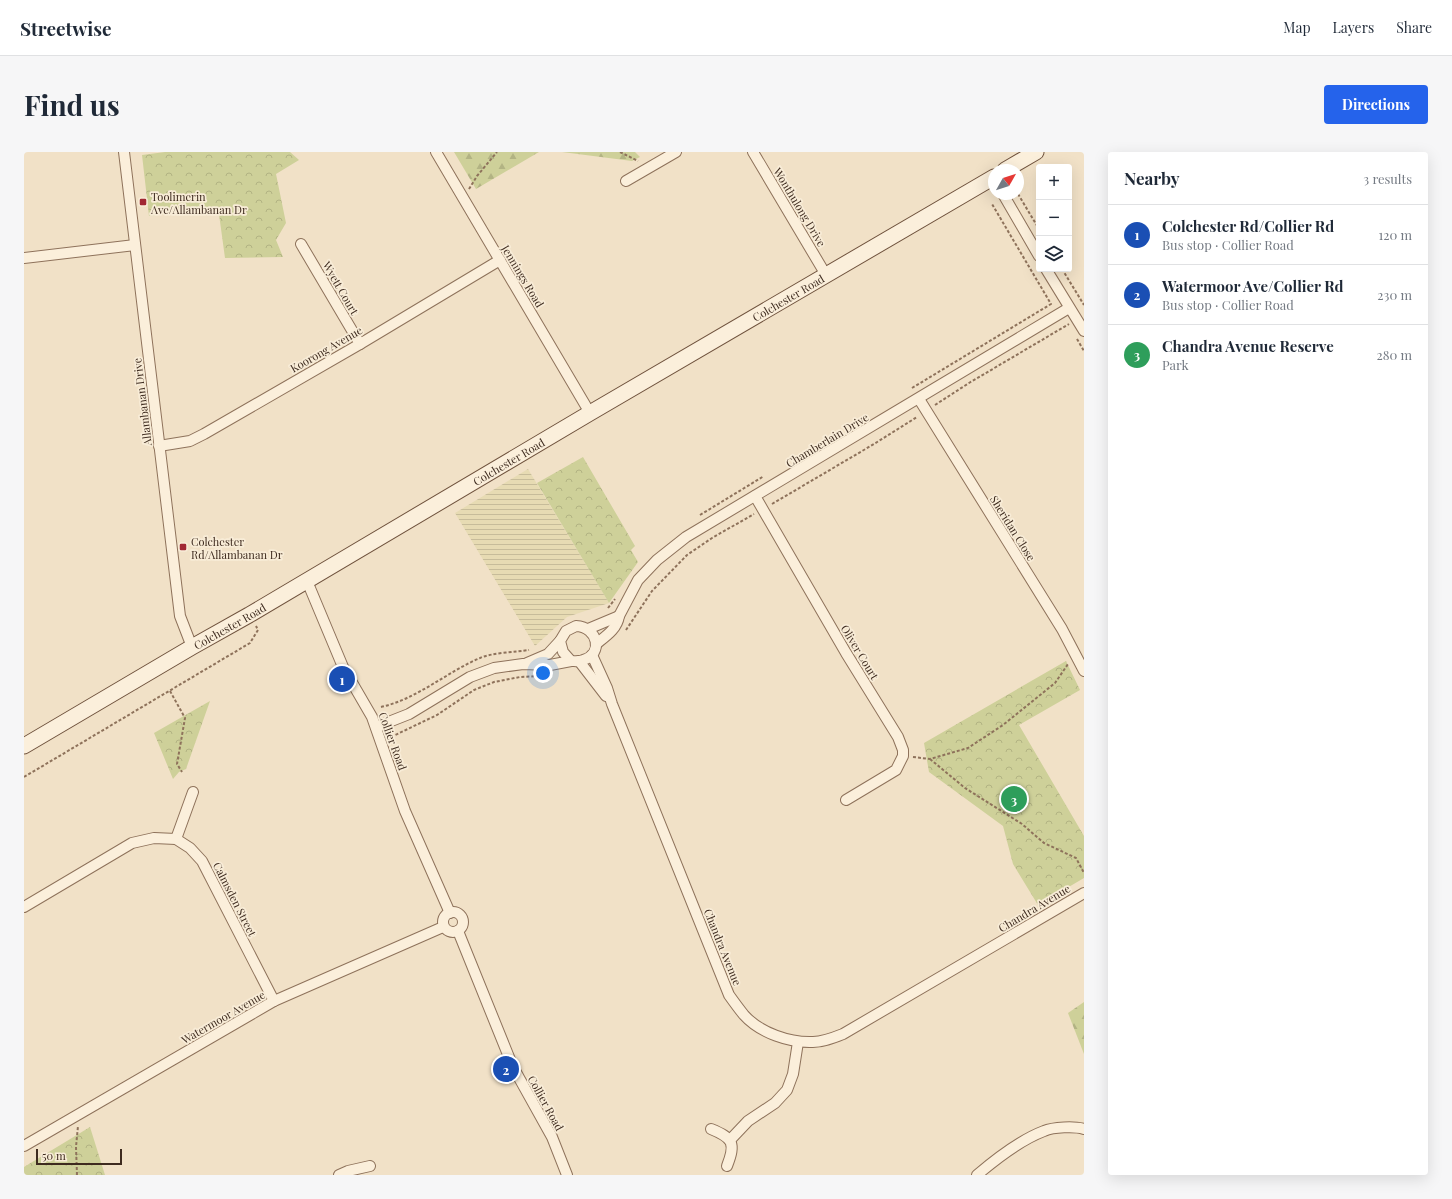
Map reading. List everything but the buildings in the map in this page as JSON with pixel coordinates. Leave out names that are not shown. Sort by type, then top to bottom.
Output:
[{"type":"main road","points":[[1015,164],[1036,152]]},
{"type":"main road","name":"Colchester Road","points":[[24,746],[988,180]]},
{"type":"street","name":"Allambanan Drive","points":[[124,152],[180,616],[192,647]]},
{"type":"street","name":"Jennings Road","points":[[436,152],[590,413]]},
{"type":"street","points":[[626,181],[676,152]]},
{"type":"street","name":"Wonthulong Drive","points":[[753,152],[826,275]]},
{"type":"street","points":[[1006,200],[1036,251]]},
{"type":"street","name":"Wyett Court","points":[[301,244],[360,344]]},
{"type":"street","points":[[24,258],[135,245]]},
{"type":"street","name":"Koorong Avenue","points":[[159,446],[190,441],[204,434],[360,344],[500,260]]},
{"type":"street","points":[[1048,272],[1084,331]]},
{"type":"street","name":"Chamberlain Drive","points":[[596,644],[611,631],[618,622],[619,616],[638,580],[656,560],[686,537],[1070,308]]},
{"type":"street","name":"Sheridan Close","points":[[918,399],[1062,628],[1084,671]]},
{"type":"street","name":"Oliver Court","points":[[755,496],[846,653],[898,737],[903,750],[902,761],[896,770],[846,800]]},
{"type":"street","name":"Collier Road","points":[[307,581],[343,667],[372,717],[405,811],[450,912]]},
{"type":"street","points":[[588,629],[619,616]]},
{"type":"street","points":[[376,727],[409,714],[470,677],[494,668],[523,664],[550,665],[588,658],[592,655],[596,644],[592,633],[588,629],[582,626],[571,628],[566,631],[560,641],[548,654],[523,664]]},
{"type":"street","points":[[560,641],[563,652],[575,661]]},
{"type":"street","name":"Chandra Avenue","points":[[592,655],[607,688],[612,704],[729,995],[745,1016],[754,1024],[776,1035],[798,1042],[814,1042],[827,1040],[857,1027],[1084,893]]},
{"type":"street","name":"Chandra Avenue","points":[[575,661],[612,704]]},
{"type":"street","points":[[24,907],[132,843],[154,838],[176,839],[193,792]]},
{"type":"street","name":"Calmsden Street","points":[[176,839],[190,848],[202,861],[274,1002]]},
{"type":"street","points":[[450,912],[459,914],[462,918],[462,928],[458,931],[448,932],[444,927],[444,917],[450,912]]},
{"type":"street","name":"Watermoor Avenue","points":[[24,1146],[274,1002],[444,927]]},
{"type":"street","name":"Collier Road","points":[[458,931],[513,1067],[552,1137],[567,1175]]},
{"type":"street","points":[[730,1140],[748,1121],[775,1103],[787,1090],[793,1074],[798,1042]]},
{"type":"street","points":[[977,1175],[990,1164],[1020,1144],[1045,1130],[1078,1127],[1084,1129]]},
{"type":"street","points":[[711,1129],[723,1134],[730,1140],[732,1151],[727,1166]]},
{"type":"street","points":[[339,1175],[348,1171],[370,1166]]},
{"type":"path","points":[[464,198],[477,176],[497,152]]},
{"type":"path","points":[[620,152],[650,167]]},
{"type":"path","points":[[1022,200],[1036,224]]},
{"type":"path","points":[[912,388],[1051,304],[992,204]]},
{"type":"path","points":[[1064,272],[1084,306]]},
{"type":"path","points":[[935,405],[1068,324]]},
{"type":"path","points":[[623,634],[652,591],[667,574],[687,556],[712,538],[835,467],[917,417]]},
{"type":"path","points":[[698,516],[764,476]]},
{"type":"path","points":[[606,611],[617,595]]},
{"type":"path","points":[[24,777],[250,643],[258,630]]},
{"type":"path","points":[[381,707],[390,705],[437,682],[457,669],[482,657],[536,649]]},
{"type":"path","points":[[909,757],[930,759],[968,748],[1003,725],[1055,683],[1074,654]]},
{"type":"path","points":[[391,737],[437,715],[474,690],[494,682],[520,677],[542,676]]},
{"type":"path","points":[[170,691],[186,718],[177,764],[182,772]]},
{"type":"path","points":[[930,759],[965,788],[1022,824],[1044,843],[1076,858],[1084,873]]},
{"type":"path","points":[[77,1175],[76,1147],[80,1113]]},
{"type":"shaded area","points":[[528,469],[609,603],[567,617],[535,646],[455,513]]},
{"type":"green space","points":[[165,152],[290,152],[299,160],[276,174],[286,223],[276,240],[283,257],[225,258],[218,207],[149,216],[142,155]]},
{"type":"green space","points":[[454,152],[539,152],[476,189]]},
{"type":"green space","points":[[562,152],[635,152],[640,157],[632,161]]},
{"type":"green space","points":[[583,457],[635,546],[631,550],[638,562],[609,603],[537,483]]},
{"type":"green space","points":[[1066,661],[1080,690],[1019,725],[1084,836],[1084,878],[1038,905],[1013,864],[1003,826],[929,772],[924,743]]},
{"type":"green space","points":[[210,701],[186,769],[179,772],[173,779],[154,733]]},
{"type":"green space","points":[[1084,1002],[1084,1054],[1068,1013]]},
{"type":"green space","points":[[90,1127],[105,1175],[24,1175],[24,1167]]},
{"type":"place","name":"Toolimerin Ave/Allambanan Dr","points":[[143,202]]},
{"type":"place","name":"Colchester Rd/Allambanan Dr","points":[[183,547]]},
{"type":"place","name":"Colchester Rd/Collier Rd","points":[[342,679]]},
{"type":"place","name":"Chandra Avenue Reserve","points":[[1014,799]]},
{"type":"place","name":"Watermoor Ave/Collier Rd","points":[[506,1069]]}]
